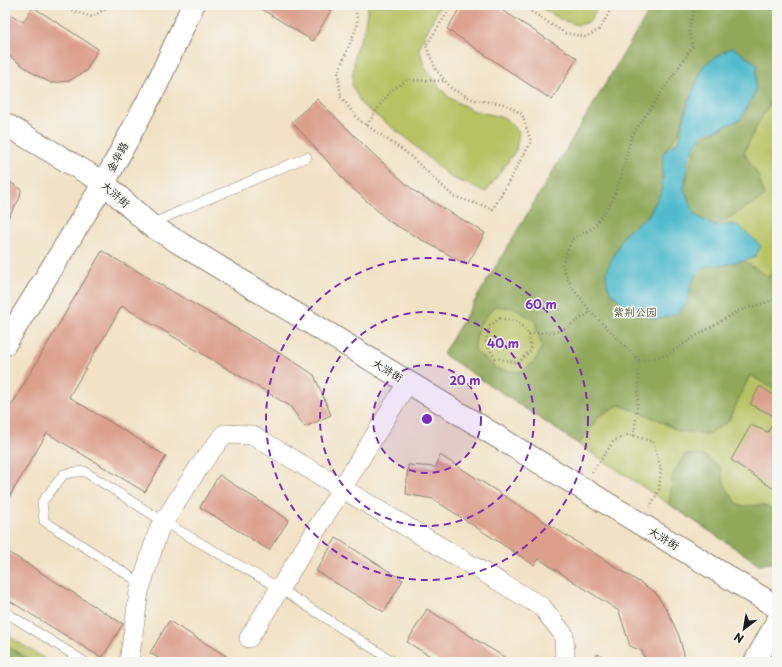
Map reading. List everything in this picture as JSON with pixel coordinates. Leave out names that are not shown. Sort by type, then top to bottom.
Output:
[{"type":"street","name":"金华路","points":[[5,344],[104,183],[157,84],[193,5]]},
{"type":"street","name":"大浒街","points":[[5,124],[104,183],[150,224],[777,607]]},
{"type":"street","points":[[248,638],[408,382]]},
{"type":"street","points":[[129,662],[139,592],[159,530],[199,467],[224,434],[252,435],[542,607],[564,635],[565,662]]},
{"type":"street","points":[[755,662],[777,622]]},
{"type":"lane","points":[[150,224],[307,157]]},
{"type":"lane","points":[[142,584],[44,521],[42,502],[64,474],[84,471],[164,522],[280,588],[394,662]]},
{"type":"lane","points":[[5,612],[85,662]]},
{"type":"path","points":[[61,5],[67,9],[92,17],[111,5]]},
{"type":"path","points":[[355,5],[358,24],[338,73],[341,98],[359,120],[407,153],[453,196],[493,209],[531,142],[522,114],[505,104],[474,100],[452,89],[436,70],[426,46],[452,5]]},
{"type":"path","points":[[521,5],[565,33],[586,38],[600,29],[613,5]]},
{"type":"path","points":[[634,436],[638,399],[639,360],[591,312],[571,286],[562,265],[572,239],[593,228],[612,201],[622,174],[631,137],[693,46],[689,30],[695,5]]},
{"type":"path","points":[[773,5],[777,9]]},
{"type":"path","points":[[367,125],[392,90],[408,80],[446,81]]},
{"type":"path","points":[[639,360],[667,355],[738,311],[777,299]]},
{"type":"path","points":[[529,334],[562,331],[591,312]]},
{"type":"path","points":[[500,318],[518,322],[529,334],[530,350],[518,363],[495,358],[485,342],[490,326],[500,318]]},
{"type":"path","points":[[581,487],[614,441],[628,434],[653,442],[661,468],[659,490],[641,524]]},
{"type":"path","points":[[5,653],[20,662]]},
{"type":"green space","points":[[368,5],[440,5],[419,48],[425,68],[448,97],[472,110],[505,118],[519,132],[516,150],[486,192],[450,177],[405,137],[362,105],[352,86],[355,51],[364,31]]},
{"type":"green space","points":[[537,5],[599,5],[589,22],[578,25],[562,20]]},
{"type":"green space","name":"紫荆公园","points":[[653,5],[777,5],[776,563],[759,564],[443,354]]},
{"type":"green space","name":"紫荆公园","points":[[653,5],[777,5],[777,94],[758,123],[744,153],[759,177],[764,197],[714,226],[695,215],[684,189],[692,158],[703,137],[741,119],[704,65],[688,103],[678,135],[663,153],[662,191],[648,216],[704,251],[735,255],[769,277],[777,263],[777,391],[750,375],[728,422],[707,434],[678,431],[657,419],[619,405],[599,416],[579,444],[443,354]],"holes":[[[495,306],[515,308],[535,321],[542,347],[534,362],[520,372],[497,369],[474,350],[479,325]]]},
{"type":"green space","points":[[685,454],[705,456],[720,467],[725,486],[739,506],[762,505],[777,510],[777,562],[759,564],[669,504],[673,474]]},
{"type":"green space","points":[[5,634],[50,662],[5,662]]},
{"type":"green space","points":[[5,645],[33,662],[5,662]]},
{"type":"water","points":[[732,47],[757,64],[755,92],[741,119],[702,134],[688,159],[684,189],[695,215],[714,226],[732,224],[739,226],[761,246],[754,258],[724,265],[707,266],[697,272],[691,285],[688,302],[677,314],[656,319],[634,313],[611,293],[607,284],[606,273],[625,233],[648,216],[662,191],[663,153],[679,140],[688,103],[704,65]]},
{"type":"building","points":[[255,5],[334,5],[313,41]]},
{"type":"building","points":[[462,5],[494,5],[577,58],[552,100],[447,29]]},
{"type":"building","points":[[33,7],[98,49],[86,71],[69,81],[51,83],[36,75],[5,53],[5,11],[23,22]]},
{"type":"building","points":[[317,99],[371,152],[414,191],[485,233],[467,265],[390,222],[349,185],[292,122]]},
{"type":"building","points":[[5,179],[21,189],[20,198],[5,223]]},
{"type":"building","points":[[102,251],[293,361],[314,375],[331,415],[305,427],[290,406],[122,306],[69,397],[166,456],[145,492],[47,433],[5,504],[5,416]]},
{"type":"building","points":[[760,386],[777,397],[777,491],[731,460],[751,425],[768,432],[776,417],[750,404]]},
{"type":"building","points":[[440,455],[655,592],[668,612],[679,636],[684,654],[683,662],[646,662],[642,651],[630,646],[619,611],[539,559],[534,565],[433,499],[406,494],[408,465],[436,467]]},
{"type":"building","points":[[219,475],[289,520],[269,550],[200,507]]},
{"type":"building","points":[[336,538],[403,580],[384,612],[316,571]]},
{"type":"building","points":[[5,550],[123,624],[102,658],[5,598]]},
{"type":"building","points":[[427,609],[512,662],[440,662],[407,642]]},
{"type":"building","points":[[169,621],[236,662],[165,662],[150,653]]},
{"type":"building","points":[[598,654],[611,662],[593,662]]}]
